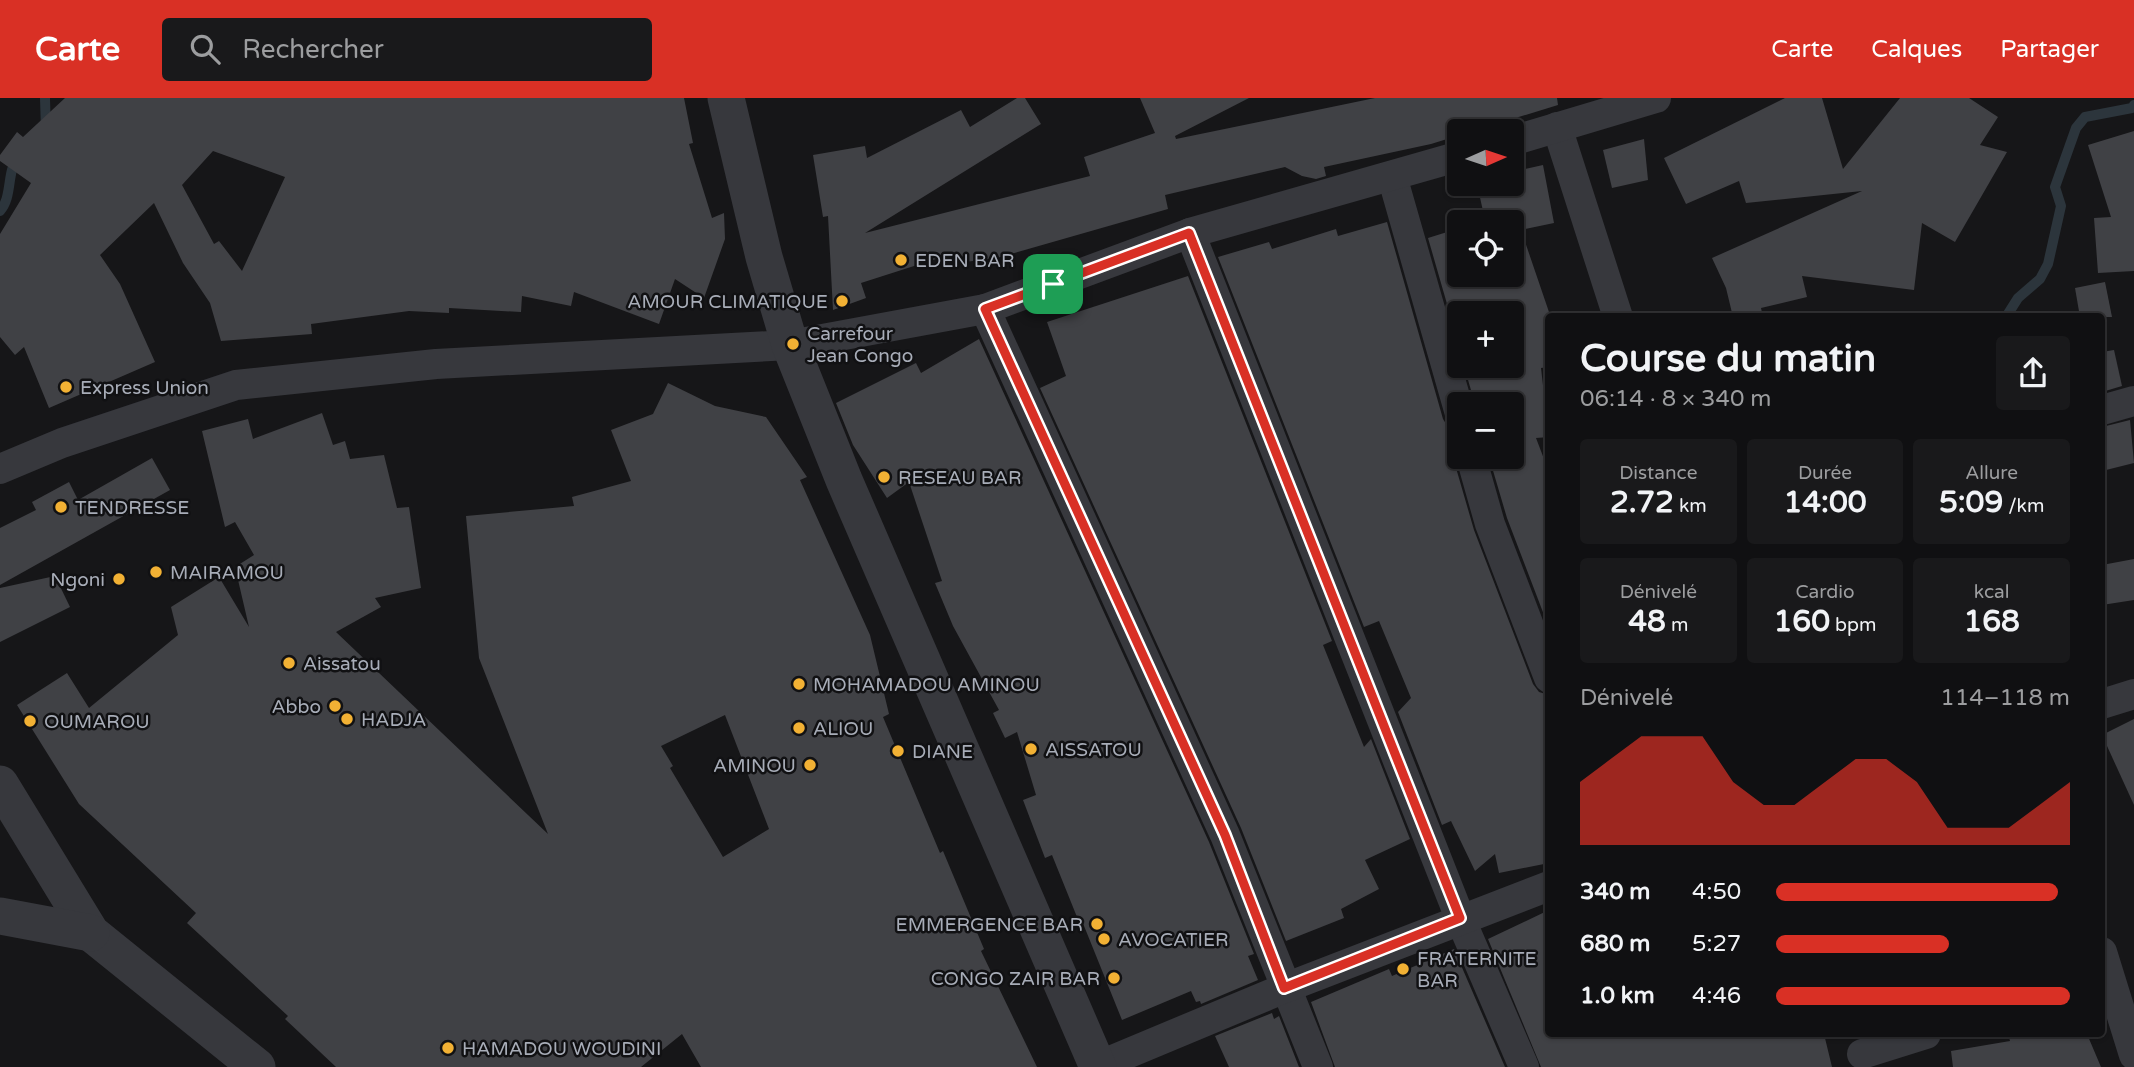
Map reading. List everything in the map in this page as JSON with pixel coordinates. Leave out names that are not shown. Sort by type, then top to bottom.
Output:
[{"type":"street","points":[[1524,137],[1656,98]]},
{"type":"street","points":[[728,99],[764,257],[790,345],[844,480],[1098,1067],[1284,988],[1545,887]]},
{"type":"street","points":[[1557,127],[1617,313]]},
{"type":"street","points":[[0,469],[62,443],[236,385],[436,364],[790,345],[985,309],[1189,233],[1447,160]]},
{"type":"street","points":[[1392,176],[1454,392]]},
{"type":"street","points":[[1189,233],[1460,918],[1524,1067]]},
{"type":"street","points":[[985,309],[1225,835],[1284,988],[1318,1067]]},
{"type":"street","points":[[2105,409],[2134,401]]},
{"type":"street","points":[[1474,469],[1489,524],[1545,668]]},
{"type":"street","points":[[2105,703],[2134,694]]},
{"type":"street","points":[[0,784],[91,933],[257,1067]]},
{"type":"street","points":[[0,916],[91,933]]},
{"type":"street","points":[[2112,971],[2134,1055]]},
{"type":"street","points":[[1861,1052],[1915,1037]]},
{"type":"building","points":[[65,98],[684,98],[693,143],[689,144],[712,218],[724,213],[725,239],[704,298],[675,279],[659,324],[574,292],[571,306],[522,296],[521,312],[449,308],[449,313],[409,311],[311,324],[312,334],[221,341],[210,303],[183,263],[154,203],[100,255],[120,284],[155,362],[49,408],[24,347],[15,355],[0,337],[0,234],[31,183],[0,161],[0,155],[17,132],[23,137]],"holes":[[[213,151],[285,177],[242,271],[219,241],[214,244],[182,185]]]},
{"type":"building","points":[[1017,98],[1025,98],[1041,124],[865,233],[1090,176],[1084,157],[1155,133],[1140,98],[1249,98],[1175,136],[1176,139],[1375,98],[1557,98],[1558,105],[1512,119],[1447,119],[1447,139],[1324,167],[1326,176],[1316,179],[1302,176],[1285,167],[1165,195],[1168,209],[997,258],[940,265],[939,258],[861,283],[866,298],[833,310],[828,216],[823,217],[813,155],[865,146],[867,158],[961,110],[970,127]]},
{"type":"building","points":[[1785,98],[1822,98],[1843,169],[1900,98],[1969,98],[1998,117],[1980,145],[2007,152],[1955,242],[1922,223],[1914,290],[1802,276],[1807,297],[1761,308],[1762,313],[1732,313],[1726,288],[1712,258],[1862,191],[1746,203],[1739,181],[1686,204],[1664,158]]},
{"type":"building","points":[[2134,131],[2134,271],[2098,273],[2094,218],[2111,217],[2088,145]]},
{"type":"building","points":[[1644,139],[1648,180],[1612,188],[1603,150]]},
{"type":"building","points":[[1543,165],[1554,223],[1524,229],[1524,210],[1483,210],[1480,196],[1524,196],[1524,169]]},
{"type":"building","points":[[1387,222],[1447,425],[1447,469],[1456,469],[1474,530],[1533,684],[1539,692],[1545,694],[1545,864],[1499,873],[1495,854],[1475,871],[1451,821],[1442,825],[1398,712],[1411,698],[1379,621],[1364,627],[1218,257],[1269,242],[1272,249],[1336,229],[1338,236]]},
{"type":"building","points":[[1447,232],[1447,287],[1524,287],[1524,239],[1549,312],[1545,313],[1545,368],[1541,368],[1545,437],[1536,438],[1545,462],[1545,618],[1507,518],[1493,469],[1524,469],[1524,392],[1472,392],[1467,378],[1524,378],[1524,301],[1447,301],[1447,304],[1428,238]]},
{"type":"building","points":[[1188,276],[1332,641],[1323,645],[1364,747],[1371,739],[1410,839],[1365,860],[1379,889],[1341,909],[1344,918],[1286,941],[1241,828],[1040,388],[1066,376],[1047,322]]},
{"type":"building","points":[[2105,282],[2112,317],[2105,317],[2105,313],[2079,313],[2075,288]]},
{"type":"building","points":[[979,339],[1209,842],[1254,954],[1248,956],[1258,980],[1201,1004],[1200,1001],[1196,1002],[1191,991],[1122,1020],[1080,916],[1077,917],[1052,855],[1045,858],[1023,800],[1036,795],[1017,732],[1005,738],[993,713],[999,710],[953,626],[935,583],[942,581],[909,482],[887,498],[853,445],[836,403],[916,363],[921,373]]},
{"type":"building","points":[[2114,350],[2122,386],[2105,391],[2105,352]]},
{"type":"building","points":[[668,383],[715,406],[766,417],[807,477],[800,480],[870,635],[889,714],[883,717],[940,853],[943,851],[984,949],[981,951],[1037,1067],[701,1067],[682,1034],[641,1067],[336,1067],[285,1019],[288,1016],[187,923],[196,913],[79,804],[17,705],[67,673],[89,708],[178,635],[171,607],[219,577],[249,627],[235,567],[254,555],[235,522],[225,527],[202,431],[248,419],[253,439],[322,413],[333,445],[345,441],[350,459],[384,455],[397,508],[409,507],[421,588],[375,598],[381,607],[336,632],[548,834],[479,658],[466,516],[574,506],[572,497],[631,481],[611,430],[653,414]],"holes":[[[725,715],[769,829],[723,857],[670,768],[673,766],[661,746]]]},
{"type":"building","points":[[2130,420],[2134,463],[2105,470],[2105,426]]},
{"type":"building","points":[[152,458],[170,490],[0,585],[0,528],[36,510],[32,502],[69,482],[78,500]]},
{"type":"building","points":[[2134,559],[2134,600],[2105,605],[2105,564]]},
{"type":"building","points":[[55,576],[70,607],[0,642],[0,588]]},
{"type":"building","points":[[2134,719],[2134,805],[2105,742],[2105,734]]},
{"type":"building","points":[[1545,912],[1545,1037],[1825,1037],[1832,1067],[1541,1067],[1488,939]]},
{"type":"building","points":[[1454,949],[1505,1067],[1335,1067],[1311,1002],[1389,969],[1392,976]]},
{"type":"building","points":[[1272,1013],[1274,1019],[1279,1016],[1299,1067],[1229,1067],[1215,1036]]},
{"type":"building","points":[[2009,1037],[2088,1037],[2101,1067],[1953,1067],[1951,1051],[2010,1041]]},
{"type":"waterway","points":[[45,98],[46,130]]},
{"type":"waterway","points":[[2009,313],[2018,298],[2040,279],[2048,264],[2061,206],[2055,187],[2076,128],[2085,117],[2132,108],[2134,105]]},
{"type":"waterway","points":[[0,211],[7,198],[12,170],[18,157]]},
{"type":"place","name":"EDEN BAR","points":[[901,260]]},
{"type":"place","name":"AMOUR CLIMATIQUE","points":[[842,301]]},
{"type":"place","name":"Carrefour Jean Congo","points":[[793,344]]},
{"type":"place","name":"Express Union","points":[[66,387]]},
{"type":"place","name":"RESEAU BAR","points":[[884,477]]},
{"type":"place","name":"TENDRESSE","points":[[61,507]]},
{"type":"place","name":"MAIRAMOU","points":[[156,572]]},
{"type":"place","name":"Ngoni","points":[[119,579]]},
{"type":"place","name":"Aissatou","points":[[289,663]]},
{"type":"place","name":"MOHAMADOU AMINOU","points":[[799,684]]},
{"type":"place","name":"Abbo","points":[[335,706]]},
{"type":"place","name":"HADJA","points":[[347,719]]},
{"type":"place","name":"OUMAROU","points":[[30,721]]},
{"type":"place","name":"ALIOU","points":[[799,728]]},
{"type":"place","name":"AISSATOU","points":[[1031,749]]},
{"type":"place","name":"DIANE","points":[[898,751]]},
{"type":"place","name":"AMINOU","points":[[810,765]]},
{"type":"place","name":"EMMERGENCE BAR","points":[[1097,924]]},
{"type":"place","name":"AVOCATIER","points":[[1104,939]]},
{"type":"place","name":"FRATERNITE BAR","points":[[1403,969]]},
{"type":"place","name":"CONGO ZAIR BAR","points":[[1114,978]]},
{"type":"place","name":"HAMADOU WOUDINI","points":[[448,1048]]},
{"type":"route","points":[[1189,233],[1460,918],[1284,988],[1225,835],[985,309],[1053,284],[1189,233]]}]
